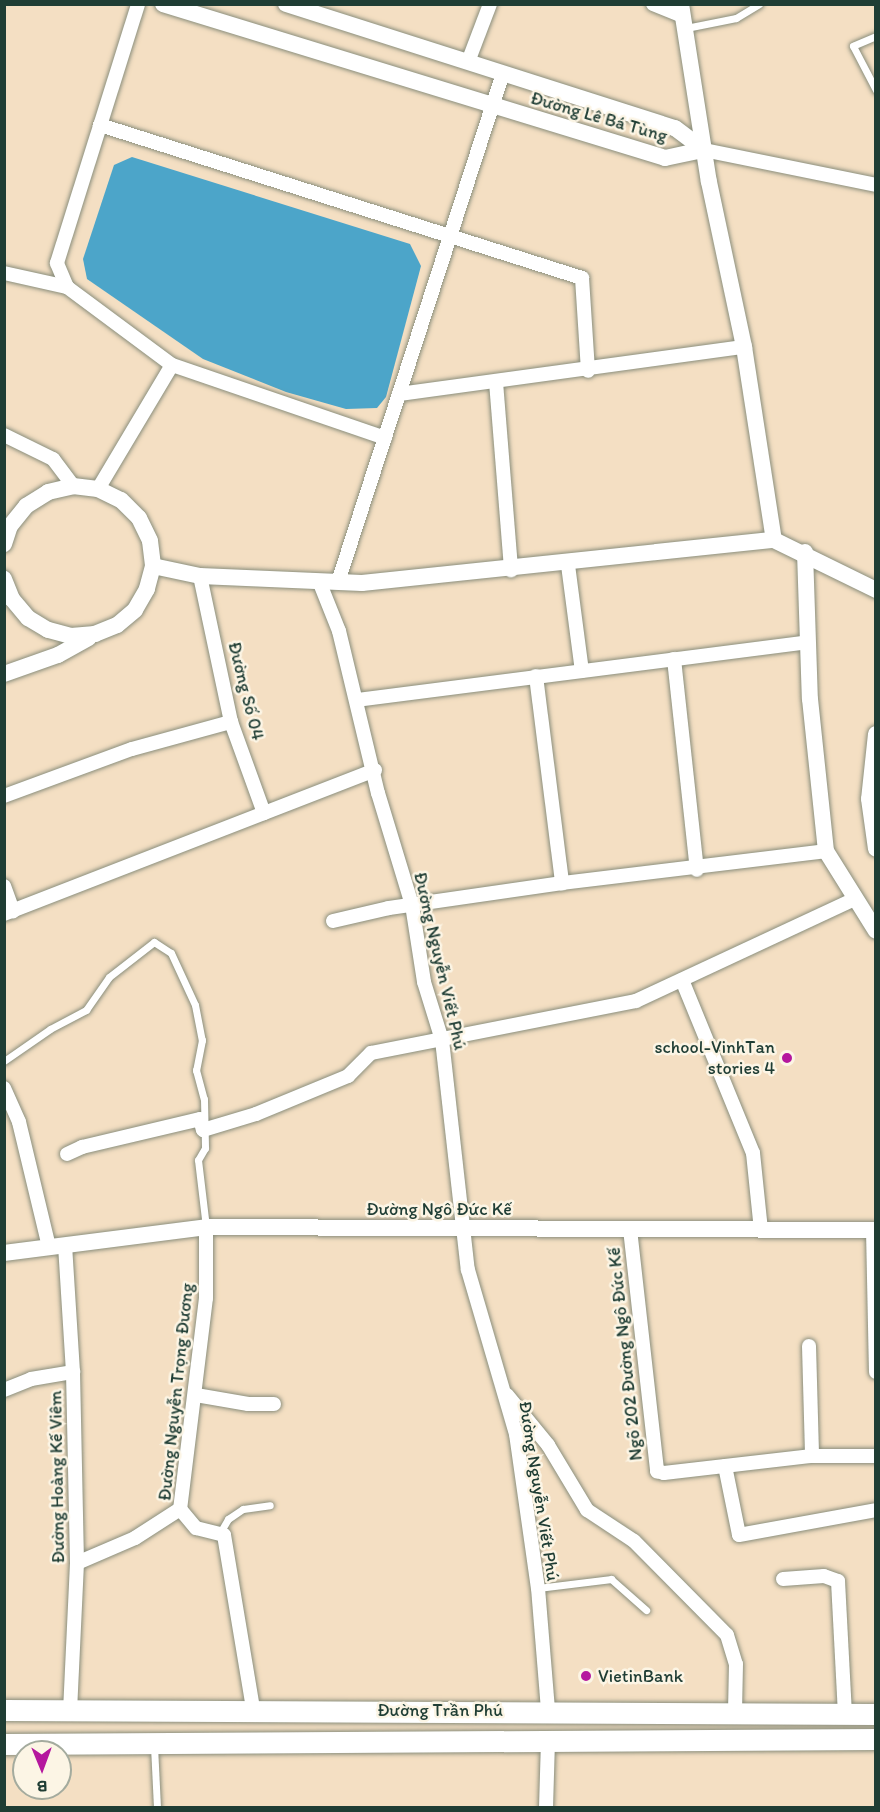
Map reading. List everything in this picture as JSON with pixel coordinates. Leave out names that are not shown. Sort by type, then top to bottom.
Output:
[{"type":"main road","points":[[253,1709],[254,1743]]},
{"type":"main road","name":"Đường Trần Phú","points":[[4,1710],[548,1710],[876,1714]]},
{"type":"main road","points":[[27,1710],[27,1740]]},
{"type":"main road","points":[[548,1710],[548,1741]]},
{"type":"main road","name":"Đường Trần Phú","points":[[72,1744],[876,1739]]},
{"type":"street","points":[[67,286],[57,263],[138,4]]},
{"type":"street","name":"Đường Lê Bá Tùng","points":[[163,4],[492,107],[665,158],[704,150]]},
{"type":"street","name":"Đường Lê Bá Tùng","points":[[286,4],[675,128],[704,150]]},
{"type":"street","points":[[468,62],[490,4]]},
{"type":"street","points":[[653,4],[684,16],[704,150],[744,347],[774,540]]},
{"type":"street","points":[[338,582],[502,73]]},
{"type":"street","points":[[100,125],[582,278],[588,370]]},
{"type":"street","points":[[704,150],[876,185]]},
{"type":"street","points":[[4,273],[67,286],[172,365],[385,438]]},
{"type":"street","points":[[399,394],[744,347]]},
{"type":"street","points":[[98,489],[172,365]]},
{"type":"street","points":[[496,382],[511,570]]},
{"type":"street","points":[[4,435],[53,459],[72,486]]},
{"type":"street","points":[[4,544],[10,526],[26,506],[48,492],[72,486],[98,489],[121,500],[139,518],[150,541],[153,566],[147,589],[135,610],[117,625],[95,634],[58,655],[4,674]]},
{"type":"street","points":[[153,566],[200,576],[338,582],[568,565],[774,540],[805,552],[876,590]]},
{"type":"street","points":[[805,552],[810,699],[826,851],[876,931]]},
{"type":"street","points":[[568,565],[582,671]]},
{"type":"street","name":"Đường Số 04","points":[[200,576],[231,722],[264,813]]},
{"type":"street","points":[[4,579],[12,599],[28,618],[48,630],[71,636],[95,634]]},
{"type":"street","name":"Đường Nguyễn Viết Phú","points":[[319,581],[339,631],[375,770],[378,793],[412,905],[424,982],[442,1040],[468,1270],[516,1434],[538,1588],[548,1710]]},
{"type":"street","points":[[357,700],[807,642]]},
{"type":"street","points":[[674,659],[697,870]]},
{"type":"street","points":[[536,676],[562,883]]},
{"type":"street","points":[[4,796],[132,749],[231,722]]},
{"type":"street","points":[[876,735],[873,814],[876,849]]},
{"type":"street","points":[[4,886],[9,912],[375,770]]},
{"type":"street","points":[[333,921],[412,905],[562,883],[697,870],[826,851]]},
{"type":"street","points":[[67,1154],[82,1147],[200,1119],[203,1130],[256,1114],[348,1076],[371,1053],[636,1000],[855,899]]},
{"type":"street","points":[[682,980],[753,1153],[761,1231]]},
{"type":"street","name":"Đường Hoàng Kế Viêm","points":[[4,1088],[19,1122],[57,1246],[73,1372],[77,1563],[70,1710]]},
{"type":"street","name":"Đường Ngô Đức Kế","points":[[4,1253],[206,1227],[874,1230]]},
{"type":"street","name":"Đường Nguyễn Trọng Đương","points":[[206,1227],[206,1298],[196,1395],[180,1509],[196,1528],[221,1531]]},
{"type":"street","name":"Ngõ 202 Đường Ngô Đức Kế","points":[[630,1229],[656,1469],[664,1473],[812,1456],[876,1456]]},
{"type":"street","points":[[874,1230],[876,1372]]},
{"type":"street","points":[[809,1346],[812,1456]]},
{"type":"street","points":[[4,1390],[31,1379],[73,1372]]},
{"type":"street","points":[[504,1391],[548,1445],[587,1510],[634,1540],[727,1635],[736,1664],[735,1713]]},
{"type":"street","points":[[196,1395],[248,1404],[274,1404]]},
{"type":"street","points":[[725,1466],[739,1535],[876,1510]]},
{"type":"street","points":[[77,1563],[135,1538],[180,1509]]},
{"type":"street","points":[[221,1531],[253,1709]]},
{"type":"street","points":[[783,1579],[824,1576],[838,1581],[845,1714]]},
{"type":"street","points":[[546,1808],[548,1741]]},
{"type":"lane","points":[[684,16],[736,18],[759,4]]},
{"type":"lane","points":[[876,36],[853,46],[876,90]]},
{"type":"lane","points":[[4,1061],[40,1035],[86,1010],[109,977],[154,942],[171,953],[195,1005],[202,1040],[196,1070],[204,1099],[205,1148],[198,1160],[206,1227]]},
{"type":"lane","points":[[221,1531],[228,1519],[243,1509],[270,1505]]},
{"type":"lane","points":[[538,1588],[611,1579],[646,1610]]},
{"type":"lane","points":[[154,1743],[157,1808]]},
{"type":"water","points":[[132,157],[410,244],[421,266],[386,397],[377,408],[346,409],[286,392],[203,359],[87,279],[83,259],[114,165]]},
{"type":"place","name":"school-VinhTan stories 4","points":[[787,1058]]},
{"type":"place","name":"VietinBank","points":[[586,1676]]}]
